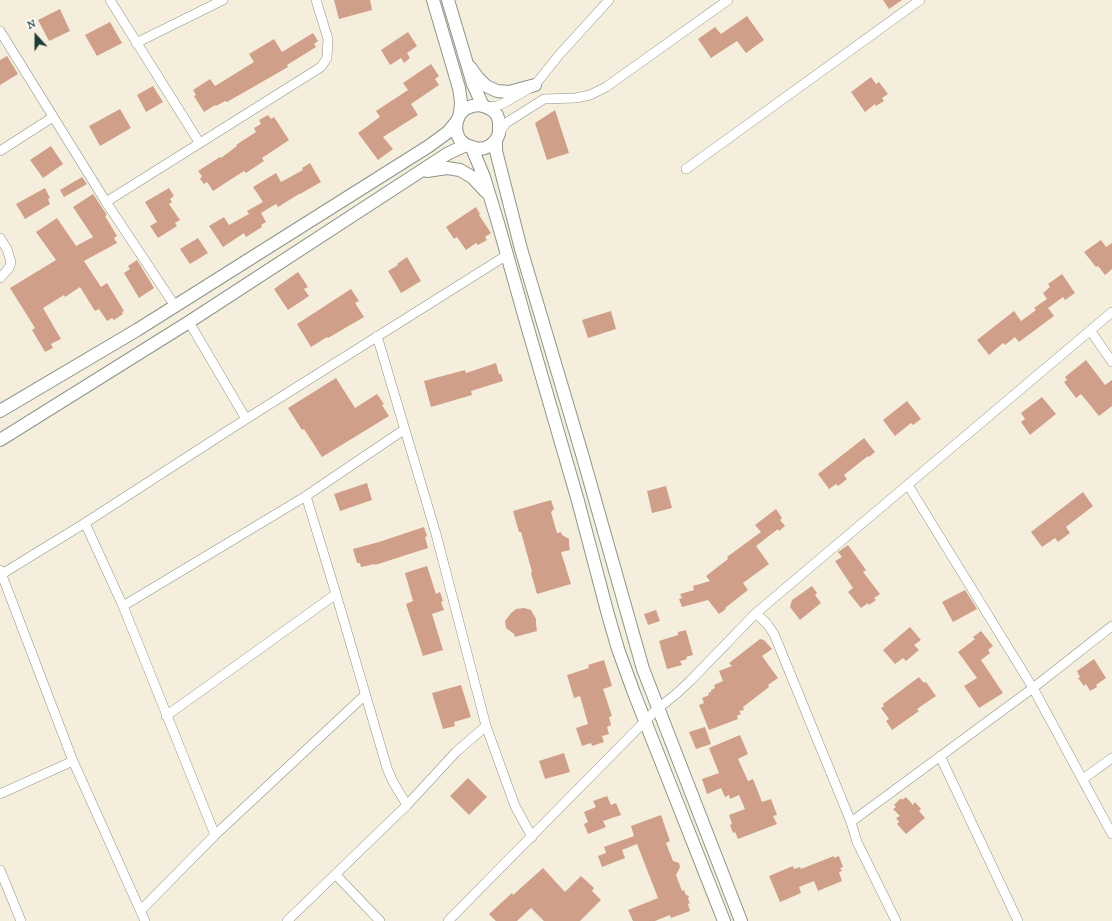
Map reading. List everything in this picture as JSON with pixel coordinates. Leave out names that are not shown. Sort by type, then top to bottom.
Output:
[{"type":"main road","points":[[433,0],[459,88],[461,102],[456,127],[457,134],[460,140],[469,147],[481,168],[491,199],[578,501],[625,671],[724,921]]},
{"type":"main road","points":[[448,0],[472,84],[484,106]]},
{"type":"main road","points":[[466,60],[478,78],[486,86],[497,91],[509,92],[535,85]]},
{"type":"main road","points":[[0,411],[174,306],[429,146],[448,132],[465,109],[472,106],[484,106],[492,110],[499,121],[497,137],[500,170],[528,278],[582,454],[643,668],[657,709],[667,730],[741,921]]},
{"type":"main road","points":[[0,440],[189,322],[417,175],[447,154],[469,147],[478,149],[485,148],[491,145],[497,137]]},
{"type":"main road","points":[[417,175],[439,168],[454,168],[467,173],[477,181],[491,199]]},
{"type":"street","points":[[110,0],[199,142]]},
{"type":"street","points":[[136,43],[223,0]]},
{"type":"street","points":[[106,202],[199,142],[321,67],[327,58],[328,40],[316,0]]},
{"type":"street","points":[[484,106],[497,106],[535,85],[559,55],[608,0]]},
{"type":"street","points":[[497,137],[506,123],[544,99],[576,98],[590,95],[606,87],[728,0]]},
{"type":"street","points":[[686,169],[920,0]]},
{"type":"street","points":[[0,31],[106,202],[174,306]]},
{"type":"street","points":[[535,85],[544,99]]},
{"type":"street","points":[[0,151],[53,117]]},
{"type":"street","points":[[0,238],[7,249],[11,262],[9,268],[0,278]]},
{"type":"street","points":[[146,921],[73,761],[1,572],[85,523],[507,254]]},
{"type":"street","points":[[448,921],[657,709],[690,681],[756,613],[1112,312]]},
{"type":"street","points":[[189,322],[246,419]]},
{"type":"street","points":[[1090,330],[1112,362]]},
{"type":"street","points":[[377,336],[436,534],[486,726],[515,806],[532,837]]},
{"type":"street","points":[[123,606],[306,496],[405,429]]},
{"type":"street","points":[[908,485],[1033,688],[1112,834]]},
{"type":"street","points":[[306,496],[387,768],[393,782],[407,805]]},
{"type":"street","points":[[85,523],[123,606],[166,716],[216,835]]},
{"type":"street","points":[[166,716],[336,594]]},
{"type":"street","points":[[756,613],[774,634],[851,822],[857,842],[896,921]]},
{"type":"street","points":[[851,822],[1033,688],[1112,626]]},
{"type":"street","points":[[141,910],[216,835],[365,695]]},
{"type":"street","points":[[287,921],[407,805],[456,752],[486,726]]},
{"type":"street","points":[[940,756],[1018,921]]},
{"type":"street","points":[[1083,779],[1112,758]]},
{"type":"street","points":[[0,794],[73,761]]},
{"type":"street","points":[[0,870],[21,921]]},
{"type":"street","points":[[336,875],[380,921]]},
{"type":"building","points":[[334,0],[370,0],[372,10],[339,19]]},
{"type":"building","points":[[883,0],[902,0],[889,9]]},
{"type":"building","points":[[60,9],[70,31],[49,41],[38,20]]},
{"type":"building","points":[[747,16],[764,40],[746,53],[737,41],[711,58],[698,39],[715,27],[721,34]]},
{"type":"building","points":[[110,22],[122,43],[97,56],[85,35]]},
{"type":"building","points":[[408,32],[417,46],[407,53],[410,58],[404,63],[401,58],[390,65],[381,50]]},
{"type":"building","points":[[313,33],[318,41],[314,44],[316,47],[287,65],[288,67],[227,102],[225,101],[216,106],[215,105],[204,112],[194,96],[196,95],[193,90],[210,79],[215,86],[254,62],[249,54],[274,39],[282,52]]},
{"type":"building","points":[[7,56],[18,74],[0,85],[0,60]]},
{"type":"building","points":[[431,64],[439,76],[435,79],[439,85],[411,104],[418,115],[383,137],[393,149],[378,160],[358,133],[380,117],[376,111],[408,90],[403,83]]},
{"type":"building","points":[[871,77],[876,84],[879,82],[888,94],[882,98],[884,101],[876,106],[875,104],[865,112],[851,92]]},
{"type":"building","points":[[153,86],[163,102],[146,112],[137,95]]},
{"type":"building","points":[[120,109],[131,128],[100,146],[89,126]]},
{"type":"building","points":[[555,110],[569,153],[547,160],[535,123]]},
{"type":"building","points":[[268,115],[271,119],[274,117],[289,140],[262,158],[264,161],[246,173],[244,171],[213,191],[207,182],[204,184],[200,179],[202,176],[198,171],[220,157],[221,158],[237,146],[236,145],[256,132],[254,128],[261,124],[259,120]]},
{"type":"building","points":[[51,146],[63,164],[43,178],[30,160]]},
{"type":"building","points":[[310,163],[321,182],[278,207],[276,204],[261,213],[266,222],[261,225],[262,227],[246,237],[244,233],[223,247],[209,226],[224,217],[229,225],[249,214],[247,211],[263,202],[253,187],[276,173],[281,182],[303,170],[302,168]]},
{"type":"building","points":[[82,177],[87,184],[64,197],[60,190]]},
{"type":"building","points":[[45,188],[50,198],[48,199],[50,204],[25,219],[16,204]]},
{"type":"building","points":[[169,188],[174,196],[170,199],[172,202],[169,204],[180,220],[175,223],[177,226],[158,238],[150,226],[157,222],[145,202]]},
{"type":"building","points":[[93,194],[107,215],[105,216],[117,236],[114,238],[117,243],[84,261],[101,287],[107,283],[124,311],[122,312],[123,314],[114,320],[112,318],[107,321],[99,309],[95,311],[80,287],[65,297],[64,295],[43,308],[61,339],[51,344],[53,348],[45,352],[32,330],[35,328],[10,288],[56,260],[36,232],[57,218],[76,246],[93,237],[73,207]]},
{"type":"building","points":[[476,207],[480,214],[479,215],[491,233],[485,237],[487,240],[478,245],[476,243],[466,250],[457,237],[454,239],[446,227]]},
{"type":"building","points":[[198,238],[208,253],[190,264],[180,249]]},
{"type":"building","points":[[1101,240],[1106,247],[1112,243],[1112,269],[1105,275],[1098,266],[1096,267],[1084,252]]},
{"type":"building","points":[[407,257],[421,281],[401,293],[388,271]]},
{"type":"building","points":[[137,260],[154,288],[139,298],[124,273],[130,269],[128,266]]},
{"type":"building","points":[[298,272],[308,287],[304,289],[309,296],[288,310],[274,289]]},
{"type":"building","points":[[1062,274],[1075,293],[1065,300],[1063,297],[1048,308],[1054,316],[1019,342],[1015,337],[1005,345],[1003,343],[989,355],[977,340],[1014,311],[1021,321],[1036,310],[1034,308],[1047,299],[1043,293],[1050,287],[1048,284]]},
{"type":"building","points":[[351,289],[359,301],[355,303],[364,317],[311,347],[297,324]]},
{"type":"building","points":[[611,311],[616,329],[588,338],[582,320]]},
{"type":"building","points":[[1086,360],[1105,385],[1112,380],[1112,406],[1099,416],[1081,394],[1076,398],[1064,382],[1067,380],[1065,377]]},
{"type":"building","points":[[496,363],[503,381],[471,391],[472,395],[431,407],[424,381],[465,370],[466,373]]},
{"type":"building","points":[[336,378],[355,408],[377,394],[384,404],[382,405],[389,416],[322,457],[288,408]]},
{"type":"building","points":[[1042,397],[1056,414],[1030,435],[1021,422],[1025,419],[1021,413]]},
{"type":"building","points":[[907,401],[921,419],[913,425],[911,423],[895,436],[883,420]]},
{"type":"building","points":[[864,438],[875,452],[844,475],[847,479],[838,486],[836,484],[829,489],[818,474]]},
{"type":"building","points":[[367,483],[372,500],[340,511],[334,494]]},
{"type":"building","points":[[666,486],[672,508],[652,513],[647,491]]},
{"type":"building","points":[[1083,492],[1093,506],[1066,527],[1070,533],[1058,542],[1055,538],[1042,547],[1031,532]]},
{"type":"building","points":[[551,500],[554,509],[551,512],[557,533],[561,532],[562,535],[569,539],[570,550],[561,552],[571,584],[537,594],[521,532],[519,532],[513,511]]},
{"type":"building","points":[[776,509],[782,518],[780,520],[785,526],[779,531],[778,529],[756,546],[769,564],[743,583],[748,590],[719,614],[708,600],[682,607],[679,599],[682,598],[680,594],[694,590],[693,586],[710,581],[706,576],[728,559],[727,557],[761,532],[755,525]]},
{"type":"building","points":[[424,527],[427,536],[425,537],[428,548],[375,565],[361,567],[360,563],[357,563],[353,549]]},
{"type":"building","points":[[848,545],[866,570],[863,572],[880,594],[874,598],[876,600],[861,608],[848,592],[853,588],[835,561],[842,557],[838,552]]},
{"type":"building","points":[[427,566],[436,594],[440,592],[443,601],[441,602],[444,610],[432,614],[443,650],[423,656],[406,604],[413,601],[405,573]]},
{"type":"building","points":[[812,586],[817,593],[815,595],[821,603],[800,620],[790,607],[792,600]]},
{"type":"building","points":[[965,590],[977,609],[953,622],[942,602]]},
{"type":"building","points":[[524,608],[531,610],[536,619],[537,631],[515,637],[514,634],[506,628],[505,621],[516,609]]},
{"type":"building","points":[[656,610],[660,621],[648,625],[644,614]]},
{"type":"building","points":[[910,627],[921,640],[914,645],[919,650],[906,661],[903,658],[895,664],[883,650]]},
{"type":"building","points":[[686,630],[693,655],[680,661],[682,665],[667,669],[659,641],[678,635],[678,632]]},
{"type":"building","points":[[981,631],[993,646],[988,650],[990,653],[981,660],[1003,693],[979,708],[964,686],[977,678],[958,652],[975,639],[973,637]]},
{"type":"building","points":[[760,639],[764,640],[772,649],[762,656],[778,678],[743,707],[744,710],[739,711],[741,714],[737,716],[738,719],[709,730],[699,705],[704,703],[702,698],[709,695],[708,693],[715,688],[714,685],[723,681],[719,671],[732,666],[729,663]]},
{"type":"building","points":[[1094,659],[1106,678],[1096,685],[1097,687],[1090,691],[1086,684],[1084,686],[1078,678],[1080,677],[1077,671]]},
{"type":"building","points":[[604,660],[612,686],[603,689],[612,716],[609,717],[611,725],[607,727],[609,734],[602,736],[604,742],[592,746],[591,743],[582,746],[576,728],[588,724],[580,696],[574,698],[567,675],[589,668],[588,665]]},
{"type":"building","points":[[919,677],[924,683],[926,682],[936,696],[917,709],[919,711],[892,730],[886,721],[889,719],[881,708],[884,706],[883,704]]},
{"type":"building","points":[[461,685],[471,717],[454,722],[455,726],[443,729],[432,693]]},
{"type":"building","points":[[705,727],[711,744],[696,749],[689,732]]},
{"type":"building","points":[[740,735],[748,754],[738,759],[748,781],[753,779],[762,802],[771,799],[777,815],[773,816],[777,824],[738,839],[735,832],[733,833],[730,825],[732,824],[729,815],[745,809],[739,795],[730,799],[729,795],[725,797],[721,788],[707,794],[702,779],[719,773],[709,748]]},
{"type":"building","points":[[564,753],[570,772],[545,779],[539,761]]},
{"type":"building","points":[[468,778],[487,797],[469,815],[450,796]]},
{"type":"building","points":[[607,796],[611,805],[616,803],[621,815],[603,821],[606,827],[588,834],[584,824],[588,822],[584,812],[596,807],[593,801]]},
{"type":"building","points":[[906,797],[913,805],[915,802],[921,809],[919,811],[925,818],[906,834],[897,824],[899,822],[896,818],[900,816],[893,809],[896,807],[894,805],[901,798],[902,800]]},
{"type":"building","points":[[661,815],[670,841],[666,843],[673,861],[679,863],[680,867],[676,875],[682,891],[684,890],[686,895],[689,896],[688,899],[690,903],[688,904],[690,911],[671,918],[670,915],[655,921],[633,921],[628,910],[658,898],[637,844],[622,850],[625,858],[602,867],[598,856],[606,853],[604,847],[634,836],[631,826]]},
{"type":"building","points":[[834,856],[834,858],[839,856],[843,867],[840,868],[842,871],[839,872],[842,881],[818,891],[814,881],[799,887],[801,893],[780,902],[769,876],[793,866],[794,869],[800,867],[801,869]]},
{"type":"building","points":[[543,868],[565,892],[581,876],[594,888],[592,891],[601,900],[580,921],[544,921],[531,908],[517,921],[496,921],[489,914],[512,893],[513,895]]}]
